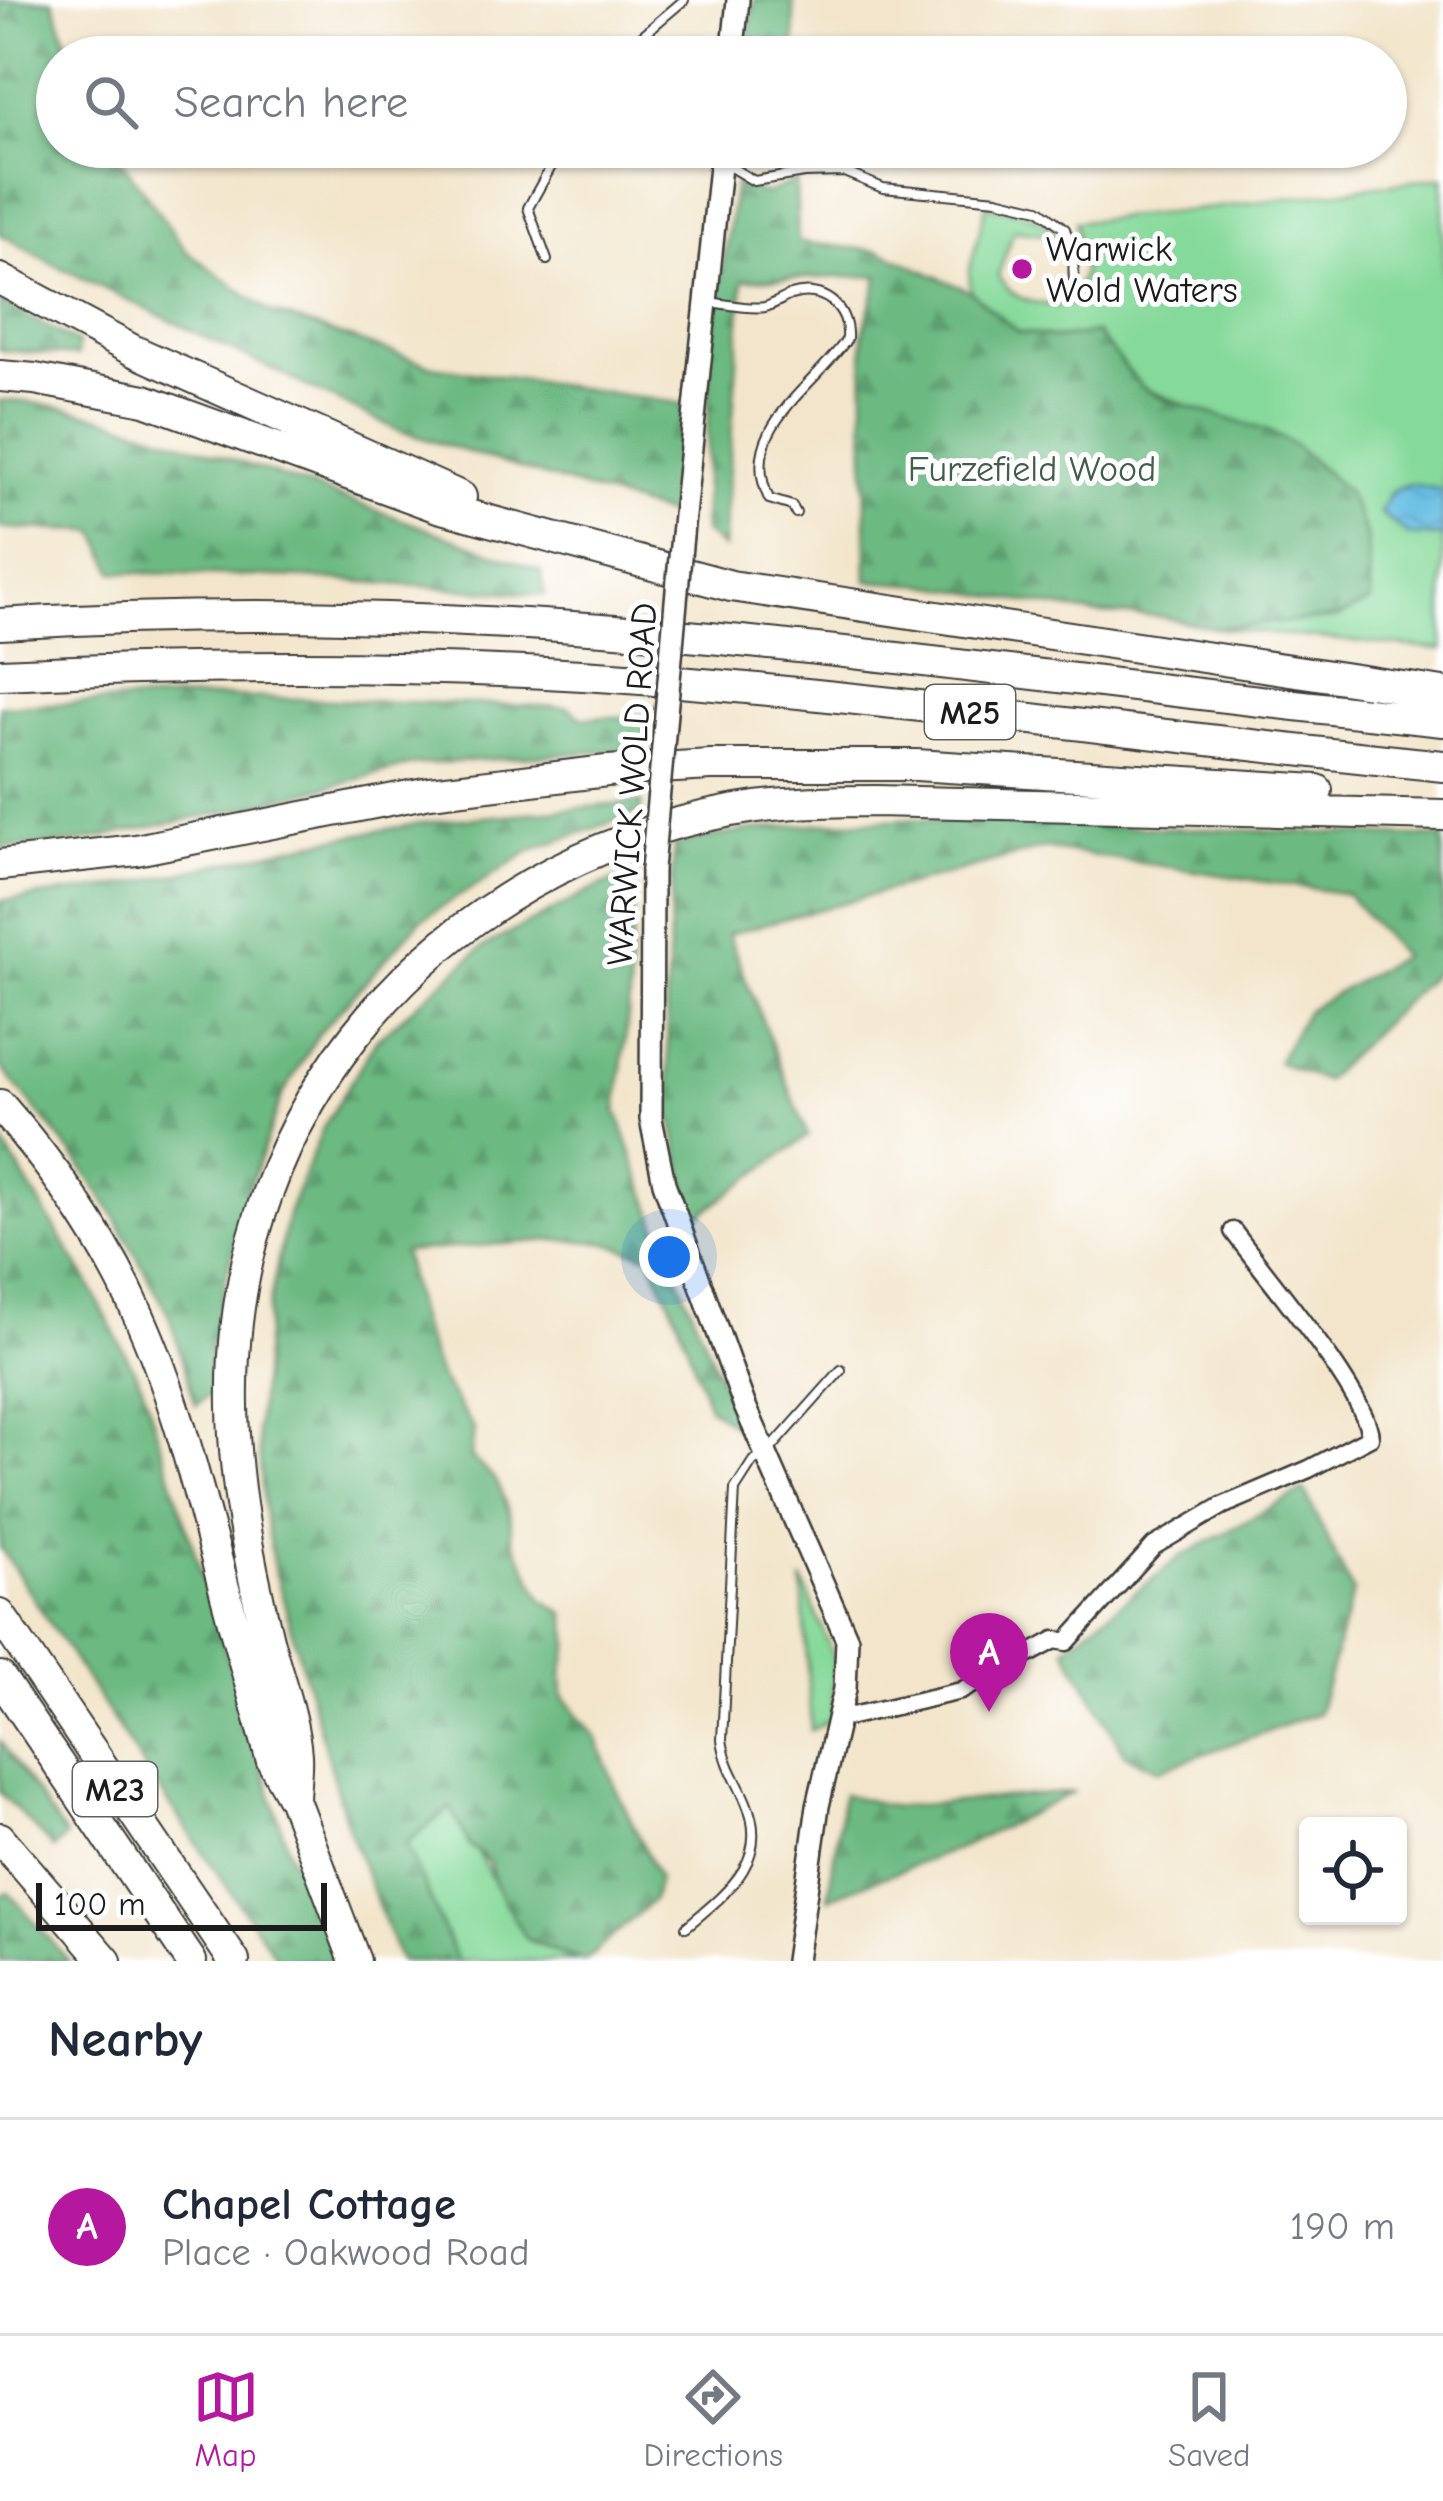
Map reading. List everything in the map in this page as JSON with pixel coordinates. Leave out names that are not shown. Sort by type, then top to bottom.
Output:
[{"type":"highway","points":[[0,279],[134,351],[526,530]]},
{"type":"highway","points":[[0,376],[145,400],[438,507],[730,586],[1443,693]]},
{"type":"highway","name":"M25","points":[[0,624],[301,618],[601,630],[808,648],[1443,721]]},
{"type":"highway","name":"M25","points":[[0,674],[292,666],[614,677],[812,694],[1443,766]]},
{"type":"highway","points":[[0,865],[136,850],[430,792],[527,779],[711,765],[916,765],[1443,796]]},
{"type":"highway","points":[[293,1801],[296,1754],[248,1548],[236,1457],[233,1364],[237,1315],[259,1215],[288,1142],[318,1086],[379,1003],[457,931],[537,878],[612,845],[693,820],[776,804],[897,801],[1443,815]]},
{"type":"highway","points":[[0,1106],[32,1142],[92,1229],[154,1352],[186,1445],[272,1761],[293,1801],[355,1961]]},
{"type":"highway","name":"M23","points":[[0,1615],[234,1961]]},
{"type":"highway","name":"M23","points":[[0,1677],[191,1961]]},
{"type":"highway","points":[[0,1838],[106,1961]]},
{"type":"street","points":[[734,36],[738,0]]},
{"type":"street","name":"WARWICK WOLD ROAD","points":[[720,168],[652,869],[651,1119],[683,1245],[744,1404],[847,1639],[845,1689],[818,1806],[796,1961]]},
{"type":"street","points":[[839,1719],[961,1691],[1054,1640],[1066,1642],[1154,1546],[1222,1506],[1370,1437],[1351,1391],[1233,1231]]},
{"type":"lane","points":[[642,36],[684,0]]},
{"type":"lane","points":[[547,260],[528,208],[550,168]]},
{"type":"lane","points":[[738,168],[754,181],[844,172],[883,188],[1039,209],[1065,229],[1074,285]]},
{"type":"lane","points":[[706,302],[764,307],[797,292],[816,292],[844,313],[848,339],[763,439],[763,488],[769,499],[792,506],[796,513]]},
{"type":"lane","points":[[686,1927],[732,1884],[754,1854],[756,1827],[727,1769],[722,1740],[735,1490],[753,1461],[768,1452],[841,1370]]},
{"type":"green space","points":[[0,0],[53,0],[65,36],[36,36],[36,168],[127,168],[186,251],[270,312],[433,366],[684,404],[669,515],[400,431],[0,234]]},
{"type":"green space","points":[[754,0],[793,0],[795,36],[749,36]]},
{"type":"green space","points":[[1443,177],[1443,650],[1214,628],[1338,618],[1370,601],[1366,534],[1199,410],[1143,388],[1096,333],[1058,338],[1017,332],[971,292],[969,272],[986,206],[1034,218],[1058,236],[1014,230],[998,276],[1019,297],[1058,305],[1069,304],[1083,272],[1075,222]]},
{"type":"green space","name":"Furzefield Wood","points":[[796,181],[798,242],[880,251],[971,292],[1018,332],[1058,338],[1096,333],[1143,388],[1268,431],[1294,445],[1347,491],[1366,534],[1371,601],[1338,618],[1214,628],[1156,616],[1096,614],[926,585],[867,581],[863,334],[879,276],[743,280],[723,548],[703,531],[711,350],[735,184],[766,194]]},
{"type":"green space","points":[[0,302],[78,343],[77,356],[0,350]]},
{"type":"green space","points":[[0,400],[112,420],[342,498],[541,571],[545,595],[307,578],[114,572],[96,531],[0,528]]},
{"type":"green space","points":[[227,697],[568,707],[583,718],[645,716],[648,748],[412,765],[249,807],[74,843],[0,848],[0,706]]},
{"type":"green space","points":[[642,802],[640,812],[532,850],[421,920],[318,1034],[281,1098],[243,1206],[210,1347],[211,1393],[196,1405],[169,1315],[114,1215],[75,1157],[0,1066],[0,901],[128,885],[422,823]]},
{"type":"green space","points":[[904,819],[1443,837],[1443,964],[1324,1081],[1277,1062],[1307,1010],[1402,956],[1347,894],[1044,848],[728,934],[808,1136],[694,1219],[671,1116],[666,1002],[674,846],[759,829]]},
{"type":"green space","points":[[635,874],[628,1015],[617,1111],[660,1233],[742,1432],[709,1407],[678,1319],[649,1256],[603,1242],[551,1240],[403,1252],[420,1324],[439,1376],[474,1429],[471,1457],[496,1481],[509,1512],[512,1539],[543,1600],[565,1614],[570,1644],[562,1671],[563,1696],[596,1737],[658,1878],[653,1900],[585,1961],[572,1957],[526,1939],[495,1885],[489,1862],[469,1845],[451,1807],[406,1843],[457,1961],[400,1961],[346,1823],[274,1567],[265,1517],[257,1429],[268,1312],[279,1255],[288,1214],[323,1128],[376,1040],[483,947],[600,886]]},
{"type":"green space","points":[[0,1138],[88,1282],[142,1385],[290,1855],[337,1961],[279,1961],[149,1775],[0,1547]]},
{"type":"green space","points":[[1304,1490],[1353,1592],[1318,1713],[1159,1770],[1126,1755],[1065,1648],[1180,1557]]},
{"type":"green space","points":[[802,1579],[834,1658],[832,1719],[811,1730]]},
{"type":"green space","points":[[0,1741],[66,1837],[54,1849],[0,1792]]},
{"type":"green space","points":[[1074,1792],[964,1846],[828,1898],[843,1794],[895,1807]]},
{"type":"green space","points":[[452,1807],[526,1939],[576,1961],[457,1961],[405,1842]]},
{"type":"green space","points":[[8,1892],[69,1961],[0,1961],[0,1897]]},
{"type":"water","points":[[1409,484],[1443,490],[1443,537],[1409,535],[1380,513],[1391,491]]},
{"type":"place","name":"Warwick Wold Waters","points":[[1022,269]]},
{"type":"place","name":"Chapel Cottage","points":[[989,1712]]}]
